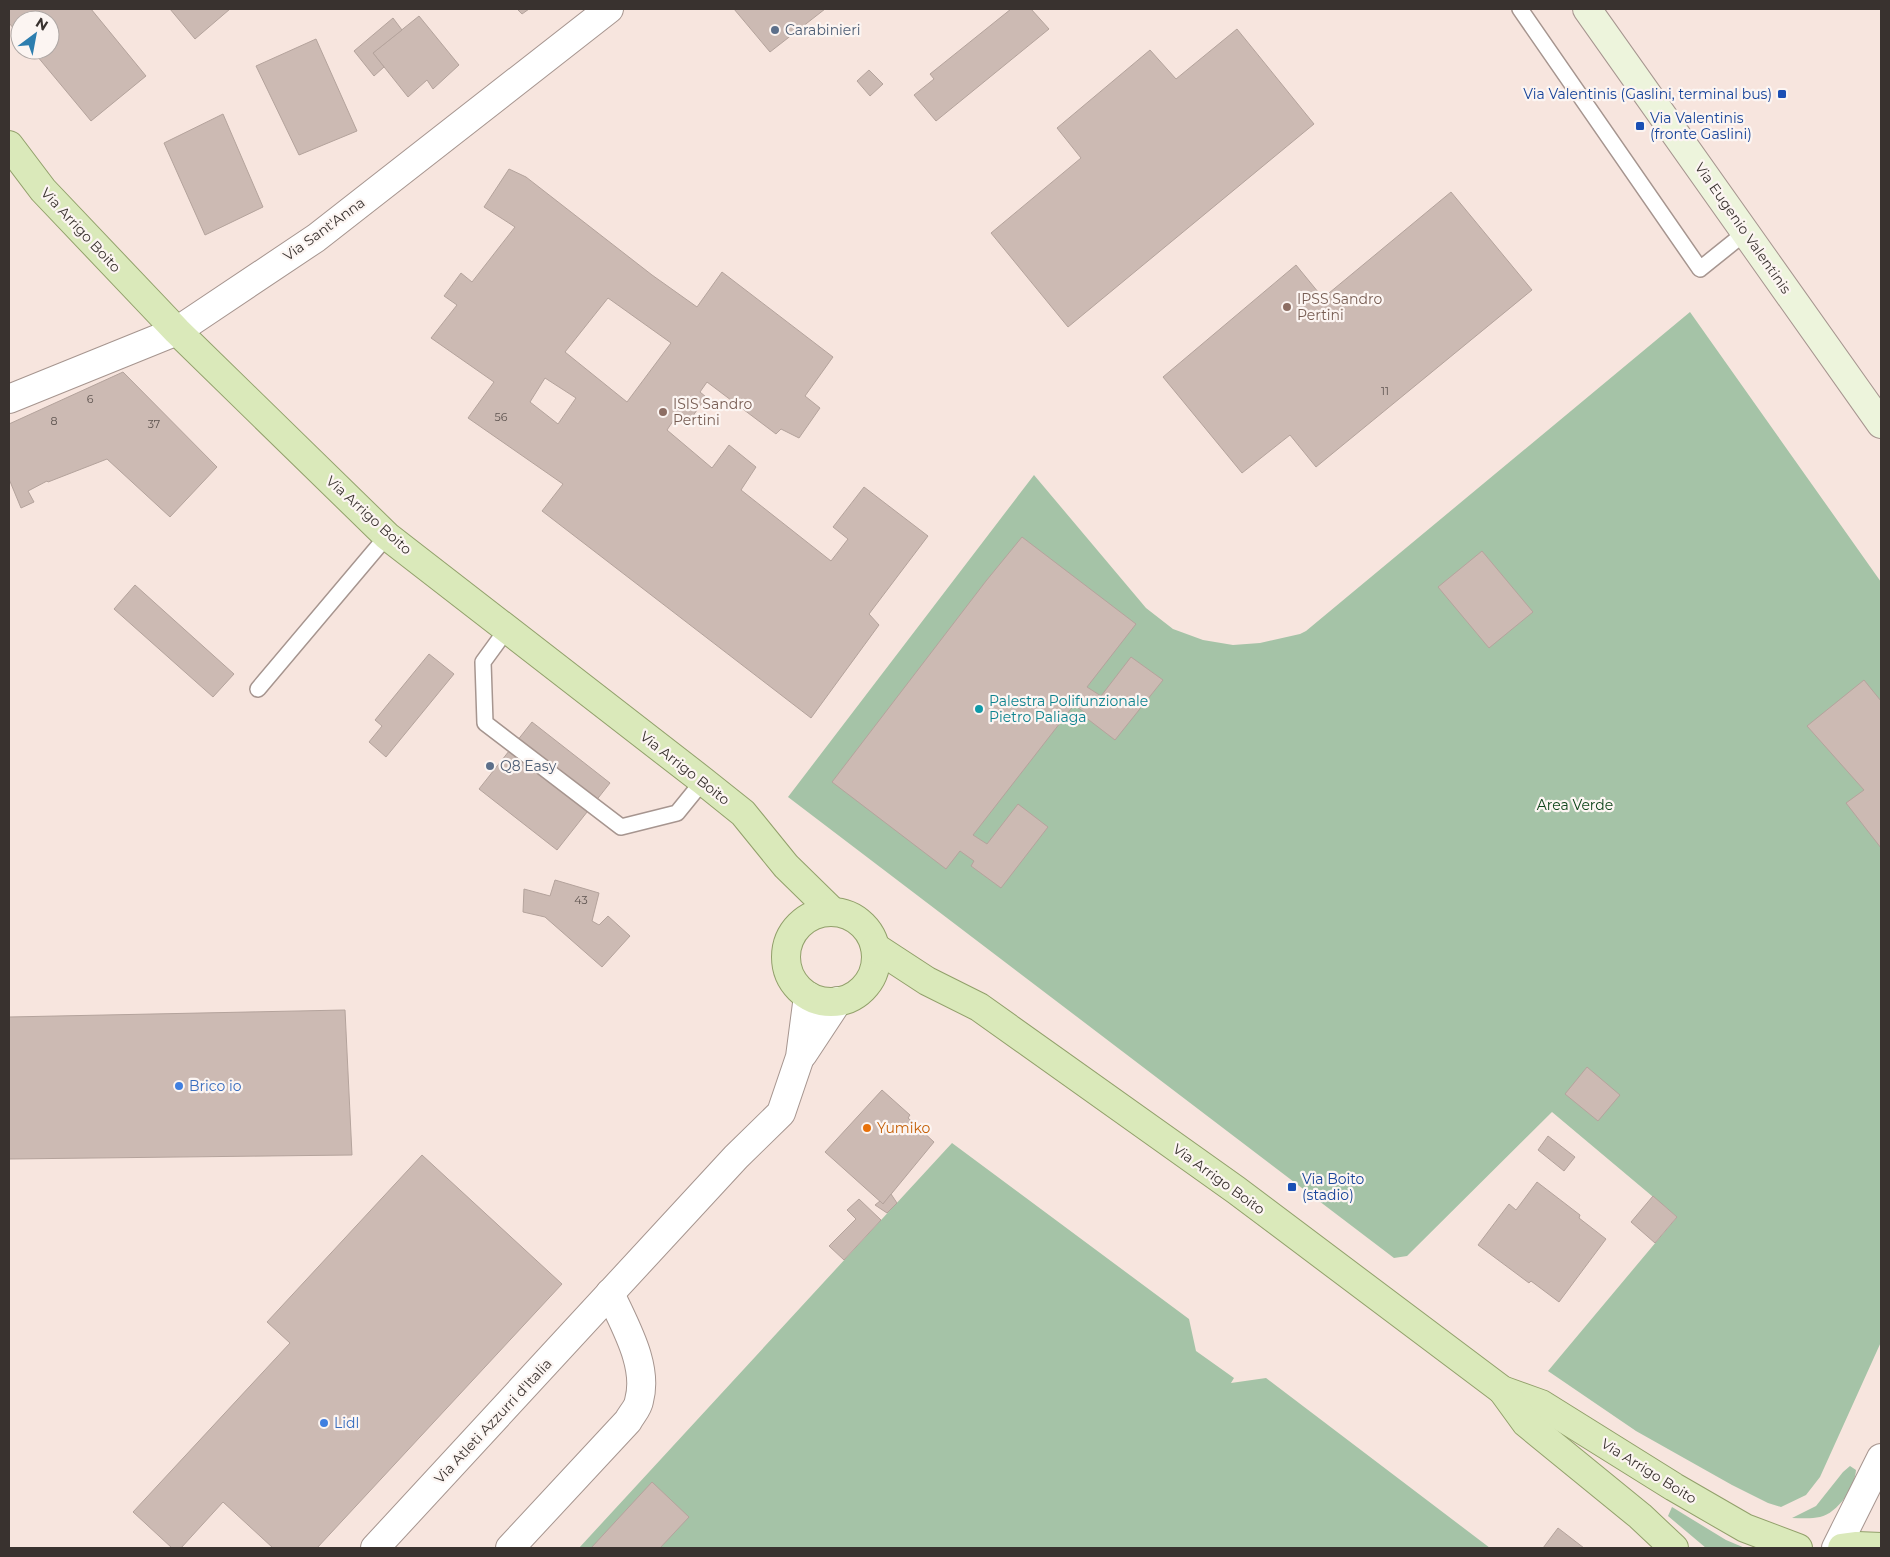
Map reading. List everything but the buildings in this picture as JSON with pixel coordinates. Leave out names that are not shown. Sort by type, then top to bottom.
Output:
[{"type":"main road","name":"Via Eugenio Valentinis","points":[[1586,9],[1881,424]]},
{"type":"main road","name":"Via Arrigo Boito","points":[[9,145],[43,190],[177,331],[387,536],[743,813],[786,866],[833,912]]},
{"type":"main road","name":"Via Arrigo Boito","points":[[786,866],[806,920]]},
{"type":"main road","points":[[833,912],[847,915],[860,923],[869,933],[875,947],[876,961],[872,975],[864,988],[852,997],[838,1002],[822,1001],[808,996],[797,986],[789,973],[786,958],[789,943],[795,930],[806,920],[819,914],[833,912]]},
{"type":"main road","name":"Via Arrigo Boito","points":[[875,947],[927,981],[979,1007],[1236,1190],[1502,1390],[1541,1404],[1674,1487],[1745,1528],[1798,1548]]},
{"type":"main road","name":"Via Arrigo Boito","points":[[872,975],[927,981]]},
{"type":"main road","name":"Via Arrigo Boito","points":[[1502,1390],[1526,1424],[1640,1516],[1674,1548]]},
{"type":"main road","points":[[1842,1548],[1857,1546],[1881,1547]]},
{"type":"street","name":"Via Sant'Anna","points":[[9,399],[177,331],[316,238],[609,9]]},
{"type":"street","name":"Via Atleti Azzurri d'Italia","points":[[375,1548],[736,1157],[781,1113],[800,1057],[808,996]]},
{"type":"street","name":"Via Atleti Azzurri d'Italia","points":[[800,1057],[838,1002]]},
{"type":"street","points":[[510,1548],[628,1422],[639,1403],[643,1380],[635,1351],[610,1293]]},
{"type":"street","points":[[1836,1548],[1881,1458]]},
{"type":"lane","points":[[1520,9],[1700,269],[1746,232]]},
{"type":"lane","points":[[258,689],[387,536]]},
{"type":"lane","points":[[507,629],[483,662],[485,723],[621,827],[677,813],[703,780]]},
{"type":"green space","name":"Area Verde","points":[[1690,312],[1881,582],[1881,1342],[1820,1477],[1806,1495],[1781,1507],[1768,1503],[1732,1485],[1636,1431],[1548,1371],[1677,1217],[1552,1112],[1407,1256],[1394,1258],[788,797],[1034,475],[1146,608],[1173,629],[1203,640],[1233,645],[1260,643],[1300,634],[1306,631]]},
{"type":"green space","points":[[952,1143],[1189,1319],[1196,1351],[1234,1378],[1231,1383],[1266,1378],[1490,1548],[579,1548]]},
{"type":"green space","points":[[1850,1466],[1856,1470],[1855,1477],[1849,1491],[1839,1505],[1827,1515],[1820,1517],[1792,1518],[1816,1506]]},
{"type":"green space","points":[[1672,1507],[1726,1540],[1745,1548],[1706,1548],[1668,1516]]},
{"type":"place","name":"Carabinieri","points":[[775,30]]},
{"type":"place","name":"Via Valentinis (Gaslini, terminal bus)","points":[[1782,94]]},
{"type":"place","name":"Via Valentinis (fronte Gaslini)","points":[[1640,126]]},
{"type":"place","name":"IPSS Sandro Pertini","points":[[1287,307]]},
{"type":"place","name":"ISIS Sandro Pertini","points":[[663,412]]},
{"type":"place","name":"Palestra Polifunzionale Pietro Paliaga","points":[[979,709]]},
{"type":"place","name":"Q8 Easy","points":[[490,766]]},
{"type":"place","name":"Brico io","points":[[179,1086]]},
{"type":"place","name":"Yumiko","points":[[867,1128]]},
{"type":"place","name":"Via Boito (stadio)","points":[[1292,1187]]},
{"type":"place","name":"Lidl","points":[[324,1423]]}]
